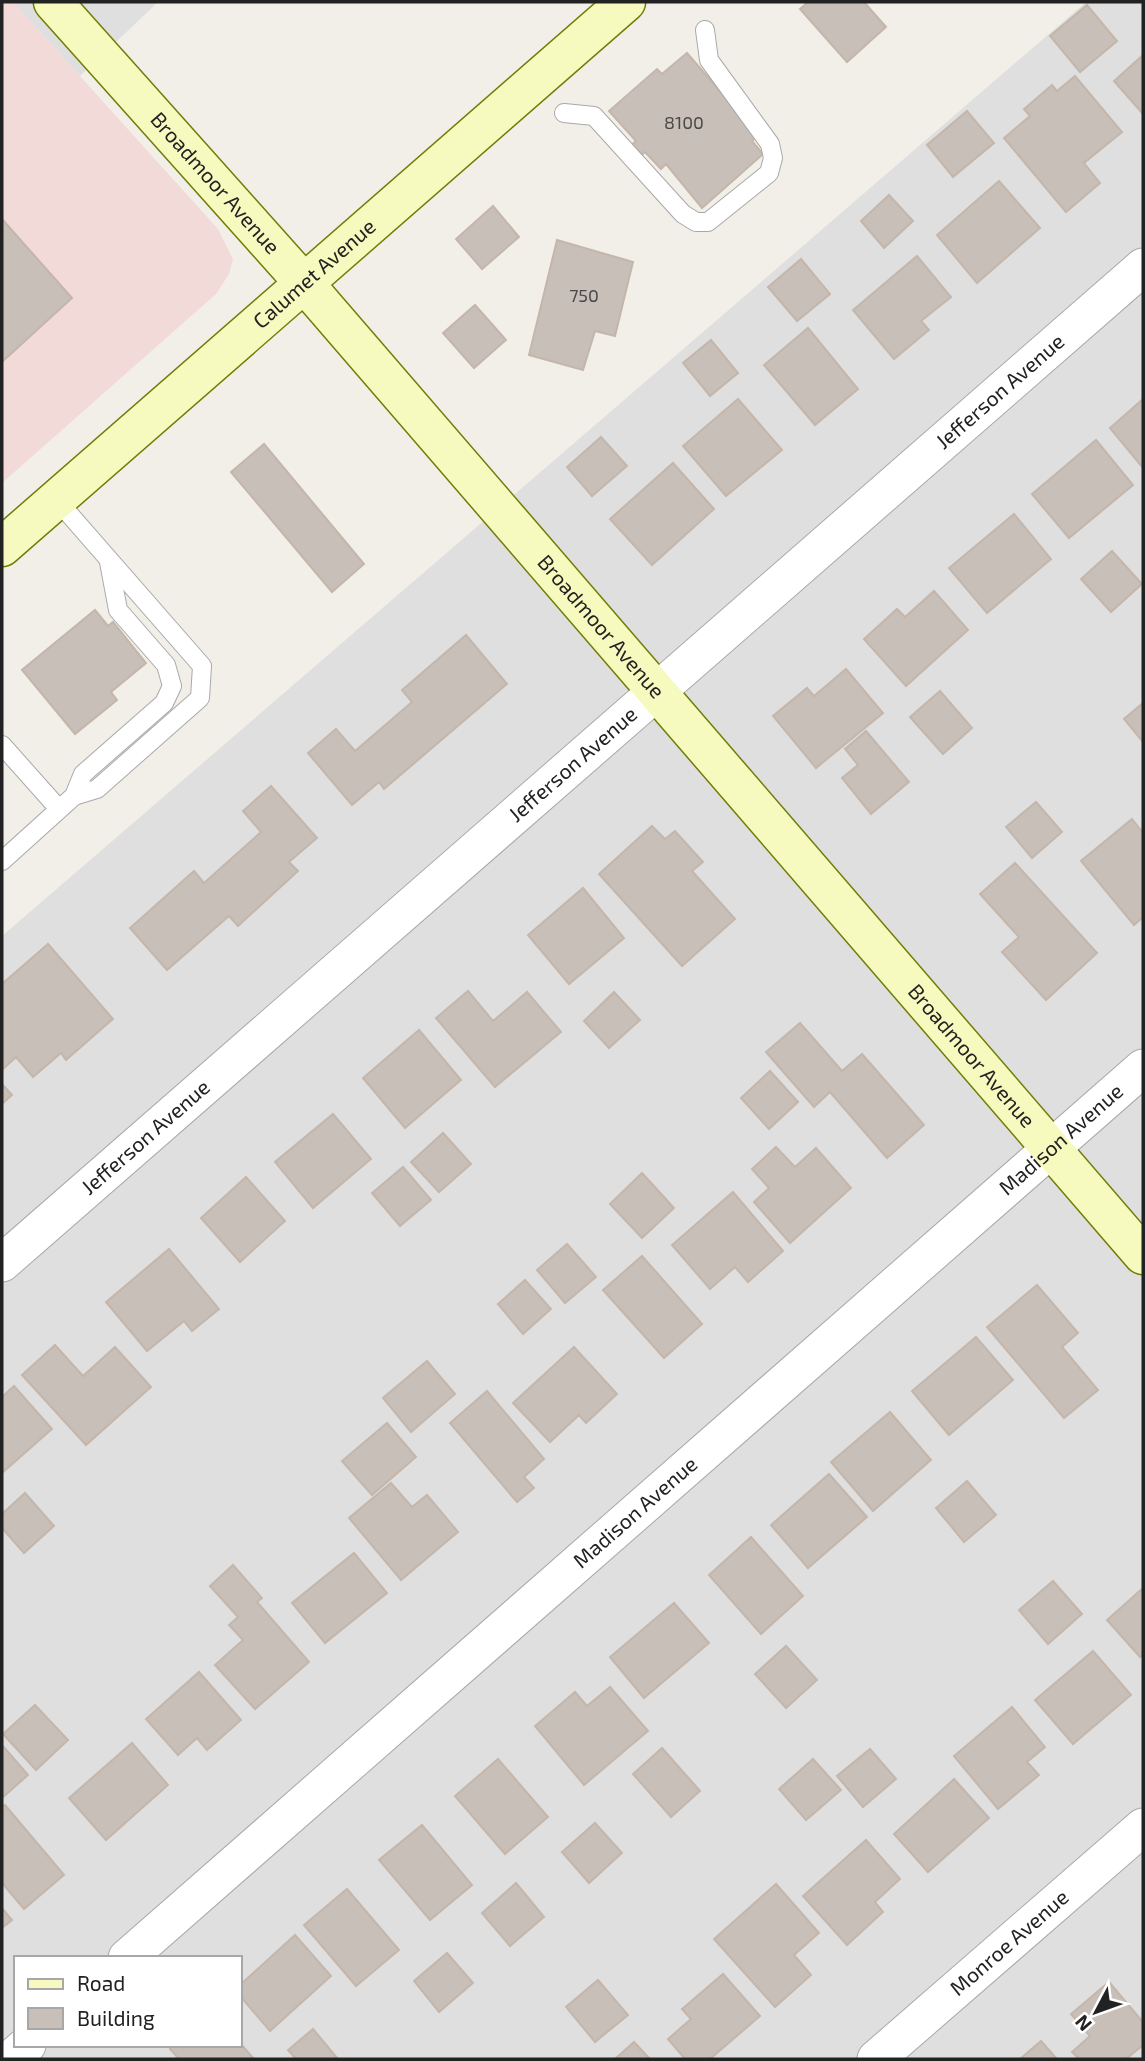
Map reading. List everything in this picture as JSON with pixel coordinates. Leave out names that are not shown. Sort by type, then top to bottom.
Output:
[{"type":"street","name":"Broadmoor Avenue","points":[[53,2],[304,283],[1143,1255]]},
{"type":"street","name":"Calumet Avenue","points":[[2,547],[626,2]]},
{"type":"street","name":"Jefferson Avenue","points":[[2,1263],[1143,267]]},
{"type":"street","name":"Madison Avenue","points":[[129,1956],[1143,1069]]},
{"type":"street","name":"Monroe Avenue","points":[[876,2059],[1143,1827]]},
{"type":"street","points":[[11,2059],[25,2047]]},
{"type":"lane","points":[[564,113],[594,116],[684,215],[696,222],[708,222],[769,173],[773,158],[770,144],[709,60],[705,30]]},
{"type":"lane","points":[[56,499],[202,666],[200,698],[97,789],[74,796]]},
{"type":"lane","points":[[2,861],[74,796],[83,774],[164,704],[172,685],[166,665],[118,610],[109,560]]},
{"type":"lane","points":[[2,745],[60,809]]},
{"type":"shaded area","points":[[2,2],[13,2],[218,229],[233,259],[229,274],[216,294],[2,483]]},
{"type":"shaded area","points":[[13,2],[158,2],[80,76]]},
{"type":"shaded area","points":[[1086,2],[1143,2],[1143,2059],[2,2059],[2,936]]},
{"type":"building","points":[[808,2],[864,2],[886,27],[847,62],[800,9]]},
{"type":"building","points":[[1087,5],[1117,41],[1080,72],[1050,36]]},
{"type":"building","points":[[687,53],[758,135],[752,141],[763,154],[702,208],[666,164],[661,169],[645,152],[635,161],[624,151],[636,141],[609,111],[657,69],[662,74]]},
{"type":"building","points":[[1143,55],[1143,114],[1114,81]]},
{"type":"building","points":[[1075,76],[1122,132],[1084,163],[1100,183],[1066,212],[1004,138],[1030,116],[1024,109],[1052,85],[1057,91]]},
{"type":"building","points":[[967,111],[994,143],[953,177],[927,145]]},
{"type":"building","points":[[999,181],[1040,228],[977,283],[937,235]]},
{"type":"building","points":[[889,195],[913,221],[884,248],[861,221]]},
{"type":"building","points":[[493,206],[519,237],[482,269],[456,239]]},
{"type":"building","points":[[2,219],[72,298],[2,362]]},
{"type":"building","points":[[557,240],[633,262],[615,336],[595,331],[583,370],[529,355]]},
{"type":"building","points":[[917,256],[951,297],[921,321],[929,330],[894,359],[853,310]]},
{"type":"building","points":[[801,259],[830,294],[797,321],[768,287]]},
{"type":"building","points":[[475,305],[506,340],[474,368],[443,333]]},
{"type":"building","points":[[808,328],[858,389],[815,425],[764,365]]},
{"type":"building","points":[[711,340],[738,373],[710,396],[683,363]]},
{"type":"building","points":[[738,399],[782,450],[726,496],[683,446]]},
{"type":"building","points":[[1143,399],[1143,468],[1110,428]]},
{"type":"building","points":[[601,437],[627,466],[592,496],[567,467]]},
{"type":"building","points":[[1096,440],[1133,485],[1069,538],[1032,494]]},
{"type":"building","points":[[264,444],[364,564],[332,592],[231,472]]},
{"type":"building","points":[[673,463],[714,509],[652,565],[610,519]]},
{"type":"building","points":[[1014,514],[1051,559],[987,613],[949,568]]},
{"type":"building","points":[[1112,551],[1142,584],[1111,612],[1081,579]]},
{"type":"building","points":[[934,591],[968,630],[906,686],[864,639],[897,609],[905,617]]},
{"type":"building","points":[[95,610],[108,626],[113,622],[146,663],[111,692],[117,700],[75,734],[22,670]]},
{"type":"building","points":[[466,635],[507,684],[384,789],[379,782],[352,805],[308,753],[336,729],[355,751],[412,702],[402,690]]},
{"type":"building","points":[[846,669],[883,713],[816,768],[773,716],[807,688],[814,696]]},
{"type":"building","points":[[940,691],[972,728],[943,754],[910,717]]},
{"type":"building","points":[[1143,703],[1143,742],[1124,719]]},
{"type":"building","points":[[866,731],[909,782],[871,814],[842,778],[858,765],[845,749]]},
{"type":"building","points":[[271,786],[317,838],[289,862],[298,871],[238,926],[229,916],[167,970],[130,928],[194,871],[204,883],[261,832],[243,811]]},
{"type":"building","points":[[1036,802],[1062,832],[1032,858],[1006,827]]},
{"type":"building","points":[[1132,819],[1143,833],[1143,917],[1134,925],[1081,861]]},
{"type":"building","points":[[652,826],[665,839],[675,831],[703,862],[692,871],[735,919],[682,966],[599,874]]},
{"type":"building","points":[[1015,863],[1097,953],[1046,1000],[1002,952],[1019,937],[980,894]]},
{"type":"building","points":[[583,888],[624,938],[569,984],[528,935]]},
{"type":"building","points":[[48,944],[113,1019],[66,1060],[61,1053],[33,1077],[16,1057],[2,1070],[2,984]]},
{"type":"building","points":[[468,991],[493,1021],[527,992],[561,1032],[495,1087],[436,1018]]},
{"type":"building","points":[[614,992],[640,1020],[609,1048],[584,1021]]},
{"type":"building","points":[[800,1023],[842,1071],[862,1054],[924,1125],[887,1158],[830,1092],[814,1107],[766,1052]]},
{"type":"building","points":[[419,1030],[461,1080],[405,1128],[363,1078]]},
{"type":"building","points":[[770,1071],[798,1102],[769,1129],[741,1098]]},
{"type":"building","points":[[2,1084],[12,1095],[2,1104]]},
{"type":"building","points":[[333,1114],[371,1159],[313,1208],[275,1162]]},
{"type":"building","points":[[443,1133],[471,1164],[439,1192],[411,1162]]},
{"type":"building","points":[[776,1147],[795,1167],[816,1148],[851,1188],[790,1243],[754,1202],[769,1188],[752,1169]]},
{"type":"building","points":[[403,1167],[431,1200],[400,1226],[372,1193]]},
{"type":"building","points":[[642,1173],[674,1208],[642,1238],[610,1204]]},
{"type":"building","points":[[246,1177],[285,1221],[240,1262],[201,1218]]},
{"type":"building","points":[[733,1192],[783,1251],[748,1282],[735,1267],[710,1289],[672,1245]]},
{"type":"building","points":[[567,1244],[596,1277],[565,1303],[537,1270]]},
{"type":"building","points":[[169,1249],[219,1309],[192,1331],[184,1321],[147,1351],[106,1302]]},
{"type":"building","points":[[642,1256],[702,1324],[664,1358],[603,1290]]},
{"type":"building","points":[[525,1280],[551,1309],[523,1334],[498,1304]]},
{"type":"building","points":[[1037,1285],[1078,1333],[1062,1347],[1098,1390],[1064,1418],[987,1327]]},
{"type":"building","points":[[976,1337],[1013,1380],[949,1435],[912,1391]]},
{"type":"building","points":[[55,1345],[83,1376],[115,1347],[151,1387],[86,1445],[22,1375]]},
{"type":"building","points":[[574,1347],[617,1394],[586,1423],[579,1415],[550,1442],[513,1403]]},
{"type":"building","points":[[427,1361],[455,1394],[411,1432],[383,1398]]},
{"type":"building","points":[[14,1386],[52,1429],[2,1473],[2,1397]]},
{"type":"building","points":[[487,1391],[544,1459],[524,1477],[534,1488],[517,1502],[450,1423]]},
{"type":"building","points":[[890,1412],[931,1460],[873,1511],[831,1462]]},
{"type":"building","points":[[387,1423],[416,1457],[372,1495],[342,1461]]},
{"type":"building","points":[[829,1474],[867,1517],[808,1568],[771,1525]]},
{"type":"building","points":[[967,1481],[996,1515],[964,1542],[936,1508]]},
{"type":"building","points":[[391,1483],[412,1507],[427,1495],[458,1532],[401,1580],[349,1518]]},
{"type":"building","points":[[25,1493],[54,1526],[24,1553],[2,1528],[2,1514]]},
{"type":"building","points":[[751,1537],[803,1596],[761,1634],[709,1575]]},
{"type":"building","points":[[354,1553],[387,1593],[325,1643],[292,1603]]},
{"type":"building","points":[[233,1565],[262,1598],[257,1602],[309,1662],[255,1709],[215,1665],[243,1640],[229,1625],[238,1617],[210,1586]]},
{"type":"building","points":[[1053,1581],[1082,1614],[1048,1644],[1019,1610]]},
{"type":"building","points":[[1143,1588],[1143,1654],[1140,1657],[1107,1620]]},
{"type":"building","points":[[674,1603],[709,1643],[644,1698],[610,1657]]},
{"type":"building","points":[[786,1646],[817,1680],[786,1708],[755,1674]]},
{"type":"building","points":[[1093,1651],[1131,1695],[1073,1744],[1035,1700]]},
{"type":"building","points":[[199,1672],[241,1720],[207,1750],[197,1738],[178,1755],[146,1719]]},
{"type":"building","points":[[610,1687],[648,1731],[584,1785],[535,1726],[575,1692],[587,1706]]},
{"type":"building","points":[[35,1705],[68,1740],[36,1770],[3,1734]]},
{"type":"building","points":[[1012,1707],[1045,1747],[1027,1762],[1039,1775],[998,1809],[954,1756]]},
{"type":"building","points":[[132,1743],[168,1785],[106,1840],[69,1798]]},
{"type":"building","points":[[2,1745],[28,1775],[2,1798]]},
{"type":"building","points":[[662,1748],[700,1791],[671,1817],[633,1774]]},
{"type":"building","points":[[870,1749],[896,1779],[863,1807],[837,1776]]},
{"type":"building","points":[[498,1759],[548,1817],[505,1854],[455,1796]]},
{"type":"building","points":[[813,1759],[841,1790],[806,1820],[779,1789]]},
{"type":"building","points":[[954,1779],[989,1818],[928,1872],[894,1834]]},
{"type":"building","points":[[5,1805],[64,1875],[24,1909],[2,1883],[2,1808]]},
{"type":"building","points":[[595,1823],[622,1853],[589,1883],[562,1852]]},
{"type":"building","points":[[422,1825],[472,1885],[430,1920],[379,1860]]},
{"type":"building","points":[[866,1840],[900,1879],[875,1902],[883,1912],[847,1945],[803,1896]]},
{"type":"building","points":[[516,1883],[544,1917],[510,1946],[482,1913]]},
{"type":"building","points":[[776,1884],[819,1933],[794,1955],[811,1975],[775,2007],[714,1939]]},
{"type":"building","points":[[347,1889],[399,1950],[356,1986],[304,1925]]},
{"type":"building","points":[[2,1908],[12,1920],[2,1928]]},
{"type":"building","points":[[295,1935],[331,1976],[270,2031],[242,1998],[242,1983]]},
{"type":"building","points":[[447,1953],[473,1983],[439,2012],[414,1981]]},
{"type":"building","points":[[723,1974],[760,2016],[710,2059],[685,2059],[668,2039],[691,2019],[682,2009]]},
{"type":"building","points":[[598,1980],[628,2015],[595,2042],[566,2007]]},
{"type":"building","points":[[1109,1982],[1143,2022],[1143,2045],[1126,2059],[1079,2059],[1072,2052],[1090,2036],[1071,2014]]},
{"type":"building","points":[[313,2029],[338,2059],[296,2059],[288,2050]]},
{"type":"building","points":[[1041,2041],[1057,2059],[1020,2059]]},
{"type":"building","points":[[634,2042],[650,2059],[615,2059]]},
{"type":"building","points":[[242,2045],[254,2059],[179,2059],[170,2049]]}]
